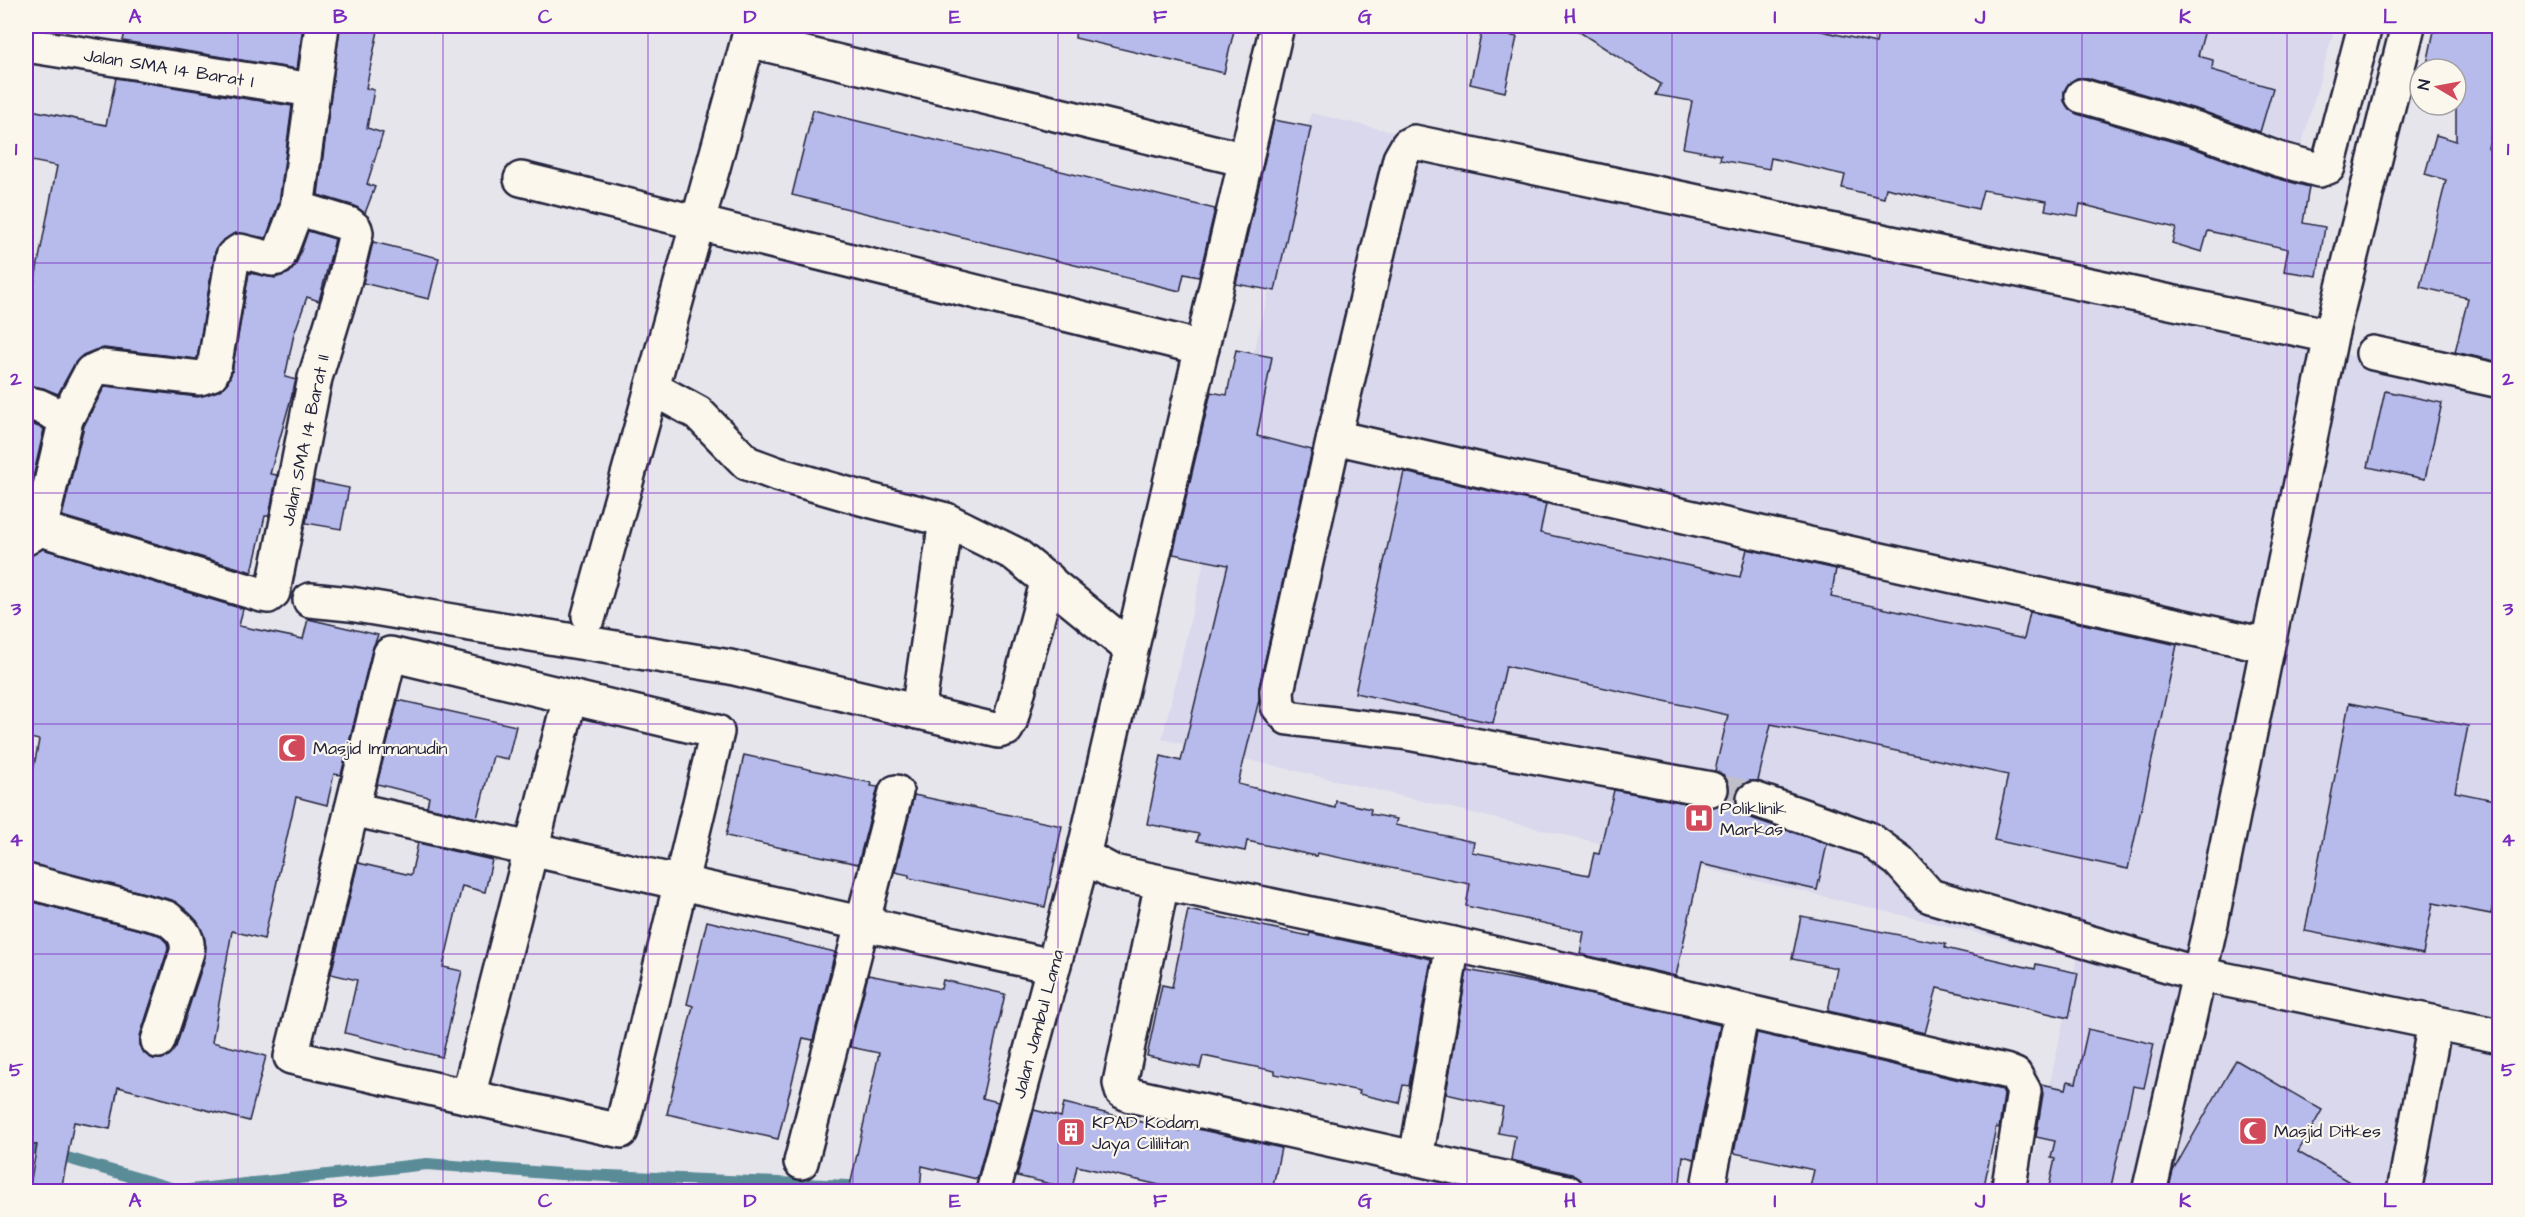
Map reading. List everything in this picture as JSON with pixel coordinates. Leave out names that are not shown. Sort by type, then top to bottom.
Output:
[{"type":"street","points":[[297,208],[322,26]]},
{"type":"street","name":"Jalan Jambul Lama","points":[[993,1191],[1083,856],[1277,26]]},
{"type":"street","points":[[2082,96],[2194,128],[2278,159],[2319,170],[2328,167],[2365,26]]},
{"type":"street","points":[[2149,1191],[2198,974],[2331,336],[2408,26]]},
{"type":"street","points":[[589,616],[750,33],[1246,160]]},
{"type":"street","name":"Jalan SMA 14 Barat I","points":[[26,45],[312,90]]},
{"type":"street","points":[[1711,789],[1408,733],[1287,718],[1278,706],[1278,691],[1334,437],[1400,159],[1408,145],[1414,142],[2331,336]]},
{"type":"street","points":[[522,179],[1202,348]]},
{"type":"street","name":"Jalan SMA 14 Barat II","points":[[297,208],[349,224],[355,229],[343,287],[315,378],[273,592],[268,596],[33,534],[66,419],[91,372],[102,367],[200,378],[211,374],[214,368],[233,256],[240,251],[272,260],[278,258],[297,208]]},
{"type":"street","points":[[2373,353],[2499,381]]},
{"type":"street","points":[[652,388],[698,413],[747,463],[777,474],[946,520],[1015,554],[1131,649]]},
{"type":"street","points":[[26,403],[45,408],[66,419]]},
{"type":"street","points":[[1334,437],[2266,645]]},
{"type":"street","points":[[918,712],[946,520]]},
{"type":"street","points":[[310,600],[350,604],[730,667],[997,730],[1006,729],[1010,722],[1048,579]]},
{"type":"street","points":[[390,654],[717,732],[621,1131],[291,1057],[352,809],[390,654]]},
{"type":"street","points":[[468,1097],[570,697]]},
{"type":"street","points":[[801,1162],[896,792]]},
{"type":"street","points":[[1754,799],[1869,839],[1899,861],[1930,896],[2198,974],[2499,1036]]},
{"type":"street","points":[[352,809],[1052,966]]},
{"type":"street","points":[[1083,856],[1113,872],[1453,944],[2015,1075],[2024,1091],[2008,1191]]},
{"type":"street","points":[[26,881],[167,918],[181,928],[188,941],[187,952],[158,1041]]},
{"type":"street","points":[[1162,883],[1120,1083],[1122,1090],[1130,1095],[1434,1172],[1567,1191]]},
{"type":"street","points":[[1434,1172],[1453,944]]},
{"type":"street","points":[[1707,1191],[1742,1011]]},
{"type":"street","points":[[2404,1191],[2435,1023]]},
{"type":"shaded area","points":[[1974,26],[2335,26],[2301,147],[1970,64]]},
{"type":"shaded area","points":[[1311,113],[2499,390],[2499,1191],[2027,1191],[2077,957],[1162,739]]},
{"type":"building","points":[[126,26],[303,26],[297,69],[123,41]]},
{"type":"building","points":[[340,26],[379,26],[366,88],[374,90],[367,128],[383,133],[367,184],[375,187],[365,213],[355,206],[318,195]]},
{"type":"building","points":[[1076,26],[1235,26],[1224,73],[1075,38]]},
{"type":"building","points":[[1570,26],[1799,26],[1876,43],[1879,26],[2206,26],[2198,56],[2213,60],[2212,70],[2273,88],[2260,132],[2199,110],[2087,78],[2077,78],[2069,83],[2064,91],[2064,101],[2069,109],[2077,114],[2188,146],[2272,177],[2309,187],[2303,223],[2325,227],[2317,276],[2284,271],[2288,249],[2208,231],[2202,252],[2172,243],[2176,228],[2080,204],[2078,216],[2045,210],[2047,201],[1983,190],[1978,209],[1886,188],[1884,198],[1842,188],[1845,175],[1771,158],[1769,169],[1720,160],[1721,155],[1683,148],[1692,101],[1656,95],[1661,84]]},
{"type":"building","points":[[2435,26],[2499,26],[2499,97],[2488,148],[2499,152],[2499,362],[2455,352],[2468,298],[2420,287],[2446,180],[2425,174],[2436,135],[2456,141],[2456,117],[2468,117],[2468,57],[2429,57]]},
{"type":"building","points":[[1482,30],[1517,37],[1505,92],[1470,84]]},
{"type":"building","points":[[116,78],[292,106],[279,203],[266,238],[236,233],[222,241],[215,252],[197,359],[104,348],[95,350],[83,355],[75,363],[58,394],[26,385],[26,282],[34,284],[57,166],[26,160],[26,109],[106,125]]},
{"type":"building","points":[[813,110],[1215,209],[1199,277],[1184,274],[1180,291],[792,195]]},
{"type":"building","points":[[1274,120],[1311,127],[1275,291],[1236,284]]},
{"type":"building","points":[[308,231],[335,239],[319,301],[307,297],[294,334],[285,377],[296,380],[270,474],[277,475],[269,516],[265,516],[252,572],[62,516],[84,426],[105,386],[198,397],[218,391],[228,382],[232,371],[249,273],[275,278],[289,273],[296,265]]},
{"type":"building","points":[[373,242],[439,258],[429,299],[363,283]]},
{"type":"building","points":[[1236,350],[1272,357],[1257,436],[1312,450],[1259,687],[1259,700],[1238,784],[1335,808],[1336,801],[1371,809],[1370,814],[1397,819],[1395,825],[1474,842],[1472,852],[1589,875],[1594,853],[1599,854],[1614,790],[1708,807],[1718,806],[1726,801],[1729,783],[1724,775],[1715,771],[1728,715],[1506,666],[1493,723],[1355,693],[1404,472],[1546,504],[1540,533],[1740,577],[1747,549],[1836,569],[1831,597],[2024,639],[2030,612],[2177,645],[2128,869],[1994,840],[2008,775],[1771,724],[1758,781],[1750,781],[1741,785],[1736,793],[1736,803],[1740,812],[1748,817],[1827,844],[1817,890],[1701,864],[1676,976],[1580,954],[1584,932],[1466,906],[1470,884],[1247,841],[1245,851],[1197,841],[1199,834],[1147,824],[1161,756],[1181,761],[1228,565],[1173,554],[1211,392],[1227,395]]},
{"type":"building","points":[[2385,391],[2442,403],[2425,479],[2368,467]]},
{"type":"building","points":[[26,422],[44,429],[26,509]]},
{"type":"building","points":[[314,481],[349,488],[341,529],[306,523]]},
{"type":"building","points":[[43,549],[243,609],[239,626],[303,639],[308,619],[378,635],[372,650],[341,775],[334,774],[327,805],[296,797],[264,939],[232,931],[212,1042],[266,1056],[249,1121],[118,1087],[110,1129],[74,1122],[61,1191],[29,1191],[37,1145],[26,1144],[26,900],[159,935],[167,943],[168,949],[140,1036],[140,1045],[144,1053],[153,1059],[162,1059],[170,1055],[176,1047],[205,958],[206,947],[204,935],[197,921],[172,900],[26,863],[26,807],[39,740],[26,737],[26,556]]},
{"type":"building","points":[[398,700],[516,726],[508,759],[493,756],[477,818],[427,807],[429,797],[377,784]]},
{"type":"building","points":[[2349,703],[2468,726],[2455,792],[2499,801],[2499,872],[2491,914],[2433,903],[2423,954],[2305,931]]},
{"type":"building","points":[[744,755],[872,783],[871,786],[878,787],[858,864],[726,836]]},
{"type":"building","points":[[914,795],[1062,826],[1045,907],[909,878],[909,875],[895,872]]},
{"type":"building","points":[[418,843],[492,860],[485,892],[462,886],[443,967],[462,971],[442,1057],[345,1033],[357,980],[331,974],[358,863],[411,875]]},
{"type":"building","points":[[1188,910],[1431,959],[1409,1086],[1403,1085],[1399,1103],[1359,1094],[1360,1091],[1275,1074],[1275,1071],[1203,1056],[1200,1068],[1147,1056],[1162,985],[1172,987]]},
{"type":"building","points":[[1801,916],[1946,944],[1945,948],[2035,969],[2036,964],[2078,973],[2069,1018],[1937,988],[1925,1033],[1828,1011],[1837,968],[1792,959]]},
{"type":"building","points":[[707,921],[835,952],[813,1040],[803,1038],[778,1139],[667,1114],[693,1006],[687,1004]]},
{"type":"building","points":[[1467,970],[1571,990],[1720,1025],[1694,1159],[1683,1156],[1679,1191],[1585,1191],[1580,1179],[1572,1174],[1511,1160],[1515,1136],[1498,1133],[1503,1107],[1446,1094]]},
{"type":"building","points":[[868,975],[941,989],[943,980],[1005,994],[982,1098],[998,1102],[977,1179],[922,1166],[920,1191],[849,1191],[879,1053],[850,1047]]},
{"type":"building","points":[[2088,1029],[2154,1044],[2144,1088],[2133,1086],[2110,1191],[2048,1191],[2055,1159],[2051,1158],[2055,1141],[2036,1137],[2043,1094],[2041,1084],[2066,1089],[2068,1081],[2076,1083]]},
{"type":"building","points":[[1757,1033],[2002,1090],[2004,1095],[1999,1128],[1996,1127],[1983,1191],[1809,1191],[1814,1170],[1734,1153]]},
{"type":"building","name":"Masjid Ditkes","points":[[2236,1060],[2322,1110],[2298,1152],[2365,1191],[2168,1191],[2173,1171]]},
{"type":"building","points":[[1064,1103],[1179,1131],[1180,1125],[1281,1148],[1272,1191],[1185,1191],[1077,1166],[1072,1189],[1017,1176],[1034,1110],[1061,1117]]},
{"type":"waterway","points":[[26,1146],[181,1191],[427,1164],[560,1174],[849,1186],[871,1192]]},
{"type":"tunnel","points":[[1711,789],[1754,799]]},
{"type":"place","name":"Masjid Immanudin","points":[[292,748]]},
{"type":"place","name":"Poliklinik Markas","points":[[1699,818]]},
{"type":"place","name":"Masjid Ditkes","points":[[2253,1131]]},
{"type":"place","name":"KPAD Kodam Jaya Cililitan","points":[[1071,1132]]}]
